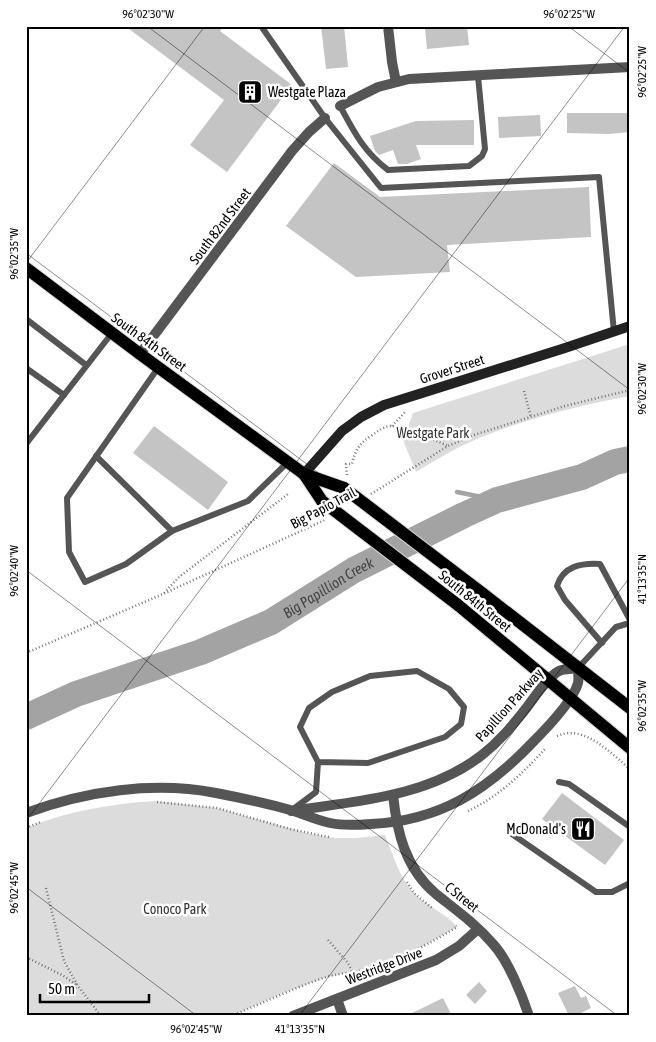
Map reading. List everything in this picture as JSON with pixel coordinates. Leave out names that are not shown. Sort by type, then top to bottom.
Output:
[{"type":"main road","name":"South 84th Street","points":[[26,268],[158,368],[304,474],[344,488],[630,708]]},
{"type":"main road","name":"South 84th Street","points":[[304,474],[322,500],[458,605],[630,748]]},
{"type":"street","points":[[388,26],[396,82]]},
{"type":"street","points":[[340,106],[378,87],[409,79],[630,67]]},
{"type":"street","name":"South 82nd Street","points":[[140,354],[292,151],[325,118]]},
{"type":"street","name":"Grover Street","points":[[304,474],[342,431],[384,405],[630,326]]},
{"type":"street","name":"Papillion Parkway","points":[[26,813],[68,800],[104,792],[146,788],[187,789],[216,793],[291,811],[330,823],[356,825],[396,823],[427,815],[455,804],[484,786],[514,762],[543,732],[570,698],[578,683],[578,668],[559,671],[548,681],[502,738],[481,756],[437,781],[414,790],[393,795],[291,811]]},
{"type":"street","name":"C Street","points":[[393,795],[396,823],[403,848],[418,875],[435,893],[462,914],[495,945],[516,985],[529,1016]]},
{"type":"street","name":"Westridge Drive","points":[[293,1016],[436,960],[459,946],[478,929]]},
{"type":"street","points":[[337,999],[343,1016]]},
{"type":"lane","points":[[262,26],[325,118],[381,188],[599,177],[614,332]]},
{"type":"lane","points":[[340,106],[362,145],[378,163],[388,170],[469,166],[482,156],[485,149],[478,76]]},
{"type":"lane","points":[[26,319],[86,365]]},
{"type":"lane","points":[[26,444],[112,333]]},
{"type":"lane","points":[[26,368],[64,395]]},
{"type":"lane","points":[[158,368],[67,498],[69,552],[85,582],[126,564],[172,531],[248,501],[288,462]]},
{"type":"lane","points":[[96,456],[172,531]]},
{"type":"lane","points":[[578,668],[602,643],[616,627],[630,621],[600,564],[574,566],[560,577],[557,586],[566,600],[602,643]]},
{"type":"lane","points":[[291,811],[316,792],[318,762],[300,727],[310,708],[332,692],[370,676],[417,671],[449,690],[464,707],[461,724],[445,737],[368,763],[318,762]]},
{"type":"lane","points":[[559,782],[569,784],[630,827]]},
{"type":"lane","points":[[509,832],[596,892],[612,892],[630,883]]},
{"type":"path","name":"Big Papio Trail","points":[[370,494],[448,446],[474,435],[565,406],[630,390]]},
{"type":"path","points":[[524,391],[531,417]]},
{"type":"path","points":[[346,464],[352,464],[355,451],[362,442],[382,428],[392,426],[448,446]]},
{"type":"path","points":[[163,594],[192,567],[288,494]]},
{"type":"path","name":"Big Papio Trail","points":[[26,653],[163,594],[330,517]]},
{"type":"path","points":[[553,738],[559,734],[582,734],[592,739],[630,769]]},
{"type":"path","points":[[466,812],[478,807],[497,794],[517,777],[550,743]]},
{"type":"path","points":[[155,801],[217,808],[303,832],[336,838]]},
{"type":"path","points":[[26,828],[47,820]]},
{"type":"path","points":[[46,888],[64,962],[78,986],[101,1016]]},
{"type":"path","points":[[231,1016],[318,980],[380,965],[414,951],[457,927]]},
{"type":"path","points":[[328,940],[348,963],[352,972]]},
{"type":"path","points":[[26,957],[62,975],[78,986]]},
{"type":"path","points":[[67,994],[78,986]]},
{"type":"green space","name":"Westgate Park","points":[[630,344],[630,396],[569,409],[489,434],[463,445],[416,472],[403,440],[413,413]]},
{"type":"green space","name":"Conoco Park","points":[[155,801],[217,808],[310,834],[336,838],[385,835],[397,866],[410,888],[420,899],[448,918],[457,927],[414,951],[380,965],[365,970],[327,977],[283,993],[231,1016],[26,1016],[26,828],[89,809]]},
{"type":"building","name":"Westgate Plaza","points":[[125,26],[223,26],[220,31],[292,85],[227,172],[190,145],[224,100]]},
{"type":"building","points":[[321,26],[344,26],[348,67],[326,69]]},
{"type":"building","points":[[467,26],[469,45],[427,49],[425,29]]},
{"type":"building","points":[[567,113],[630,113],[630,132],[609,134],[567,133]]},
{"type":"building","points":[[540,115],[541,136],[499,138],[498,117]]},
{"type":"building","points":[[474,120],[474,145],[416,145],[421,159],[407,164],[398,164],[393,150],[379,155],[375,151],[370,136],[416,121]]},
{"type":"building","points":[[334,163],[380,197],[589,187],[591,237],[447,245],[450,272],[356,277],[286,226]]},
{"type":"building","points":[[154,426],[228,482],[208,510],[133,453]]},
{"type":"building","name":"McDonald's","points":[[562,793],[624,840],[605,865],[542,819]]},
{"type":"building","points":[[479,982],[487,991],[475,1004],[466,995]]},
{"type":"building","points":[[575,986],[581,998],[586,996],[591,1008],[575,1016],[569,1016],[558,993]]},
{"type":"building","points":[[443,998],[452,1016],[406,1016]]},
{"type":"waterway","name":"Big Papillion Creek","points":[[26,717],[76,694],[201,652],[271,622],[354,570],[497,500],[582,477],[615,462],[630,459]]},
{"type":"waterway","points":[[457,492],[497,500]]},
{"type":"place","name":"Westgate Plaza","points":[[250,92]]},
{"type":"place","name":"McDonald's","points":[[583,829]]}]
